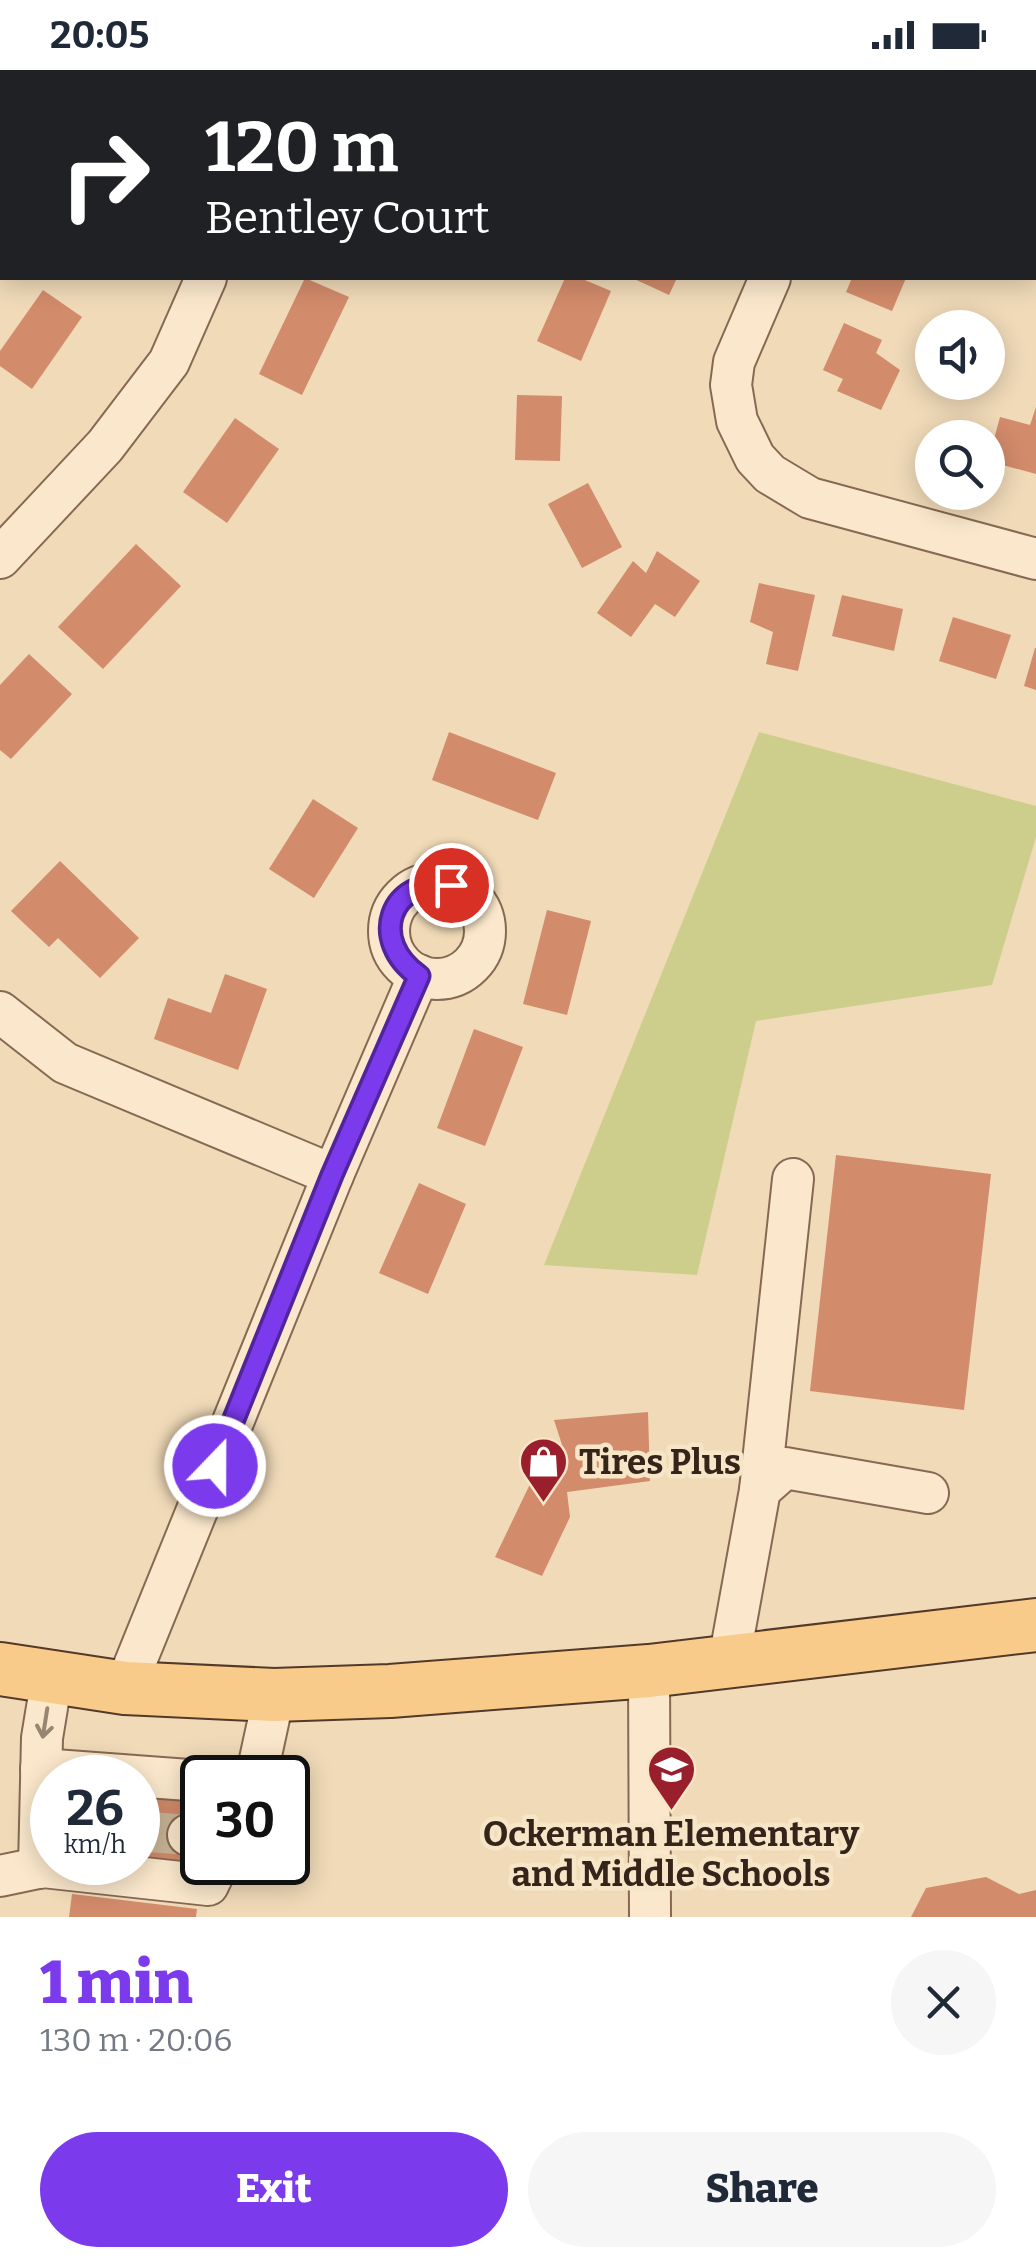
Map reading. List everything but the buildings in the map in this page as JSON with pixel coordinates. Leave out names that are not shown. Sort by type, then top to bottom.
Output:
[{"type":"main road","points":[[0,1669],[125,1688],[274,1695],[649,1671],[1036,1625]]},
{"type":"street","points":[[0,558],[105,446],[168,362],[205,280]]},
{"type":"street","points":[[769,280],[734,362],[731,385],[737,421],[755,458],[770,474],[810,498],[1036,558]]},
{"type":"street","points":[[125,1688],[332,1175],[419,976]]},
{"type":"street","points":[[0,1012],[65,1063],[332,1175]]},
{"type":"street","points":[[729,1661],[760,1490],[793,1179]]},
{"type":"street","points":[[760,1490],[785,1468],[928,1494]]},
{"type":"street","points":[[649,1671],[650,1917]]},
{"type":"street","points":[[41,1755],[52,1677]]},
{"type":"street","points":[[261,1755],[274,1695]]},
{"type":"street","points":[[19,1872],[180,1884]]},
{"type":"green space","points":[[759,732],[1036,806],[1036,837],[992,985],[756,1021],[697,1275],[544,1265]]},
{"type":"tunnel","points":[[160,1833],[180,1834]]},
{"type":"place","name":"Tires Plus","points":[[544,1504]]},
{"type":"place","name":"Ockerman Elementary and Middle Schools","points":[[671,1812]]},
{"type":"route","points":[[215,1466],[332,1175],[419,976],[395,954],[390,922],[396,907],[420,886],[451,885]]}]
